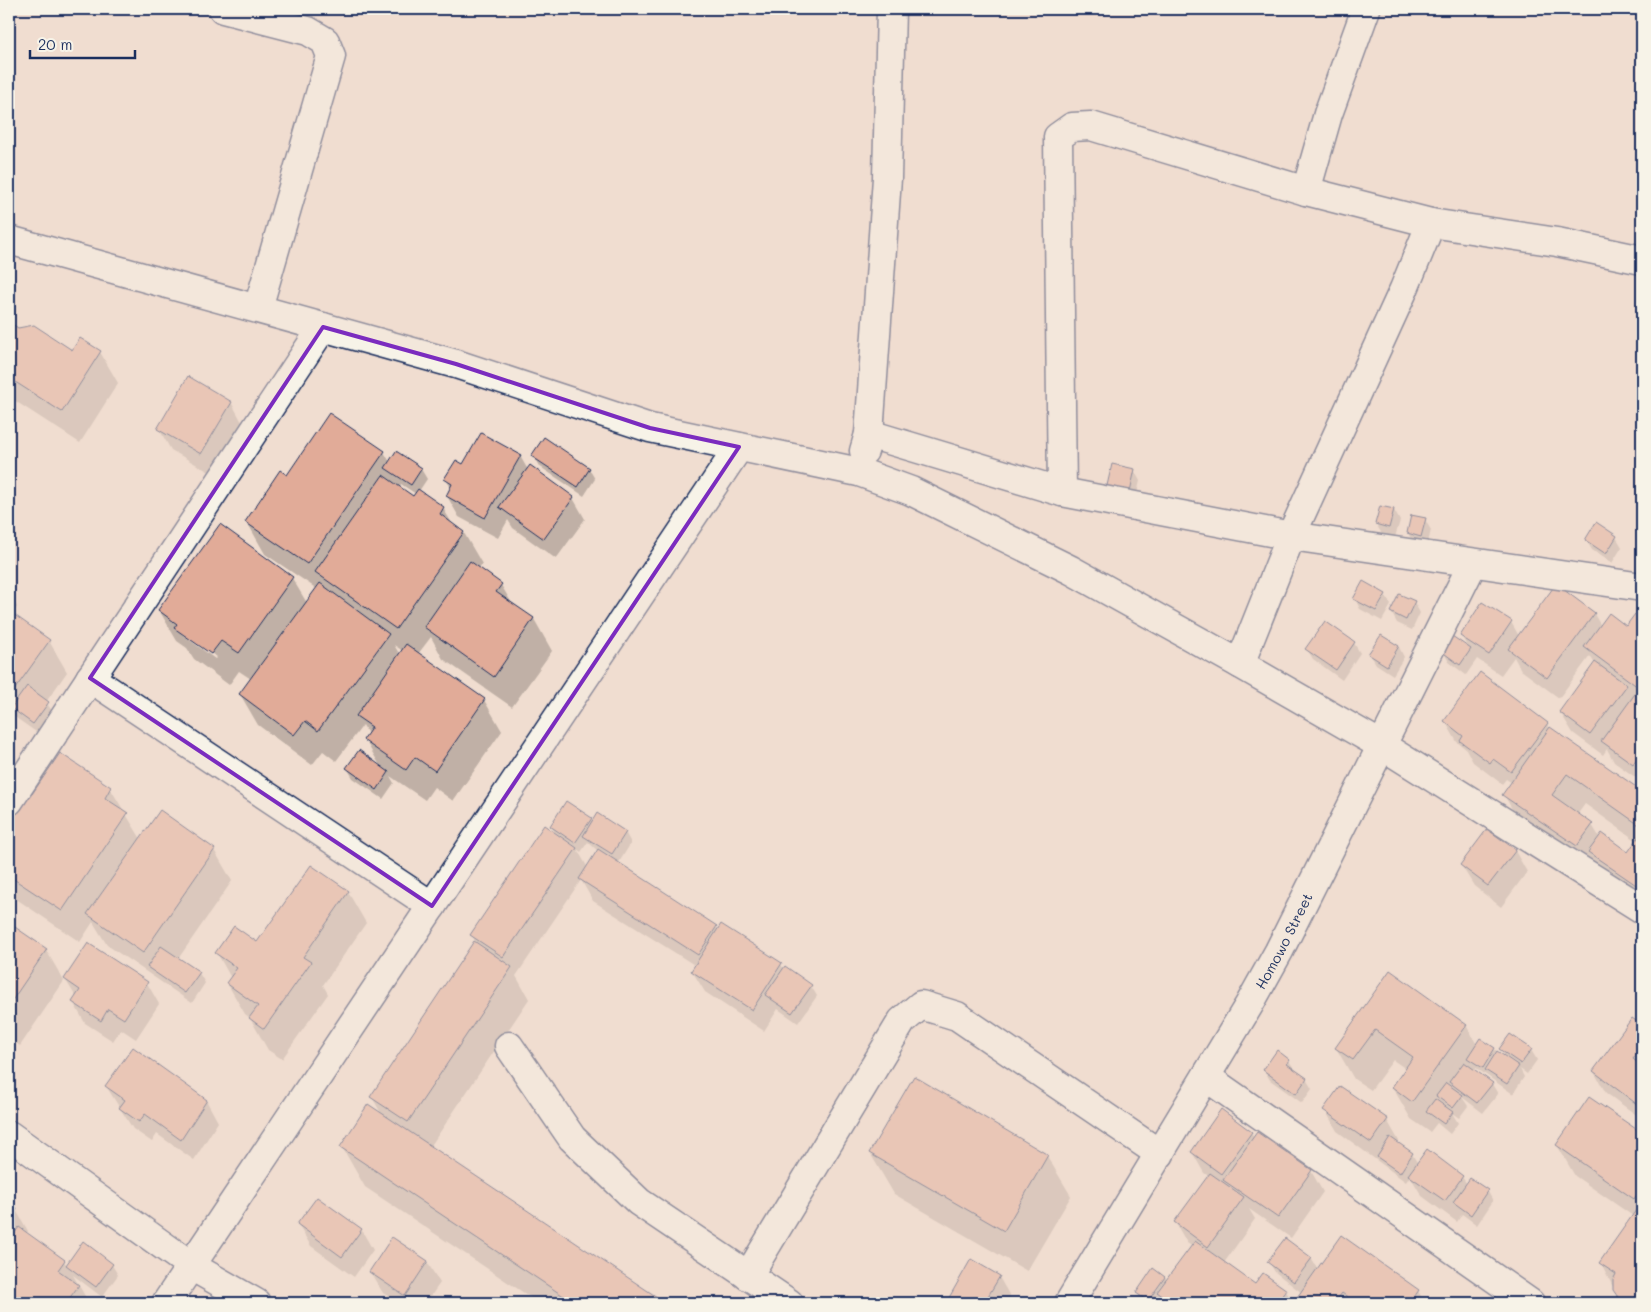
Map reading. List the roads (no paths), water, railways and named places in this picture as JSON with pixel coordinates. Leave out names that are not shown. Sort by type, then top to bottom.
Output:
[{"type":"street","points":[[223,9],[308,31],[325,41],[331,56],[258,308]]},
{"type":"street","points":[[859,472],[869,434],[887,178],[891,9]]},
{"type":"street","points":[[1306,191],[1328,114],[1366,9]]},
{"type":"street","points":[[1062,492],[1058,137],[1072,127],[1091,126],[1306,191],[1431,223],[1557,242],[1642,260]]},
{"type":"street","points":[[1240,664],[1291,536],[1404,289],[1431,223]]},
{"type":"street","points":[[9,240],[456,364],[650,428],[859,472],[911,491],[975,520],[1071,570],[1240,664],[1381,745],[1642,909]]},
{"type":"street","points":[[9,800],[323,327]]},
{"type":"street","points":[[869,434],[1062,492],[1291,536],[1642,587]]},
{"type":"street","points":[[166,1303],[193,1267],[739,447]]},
{"type":"street","name":"Homowo Street","points":[[1069,1303],[1249,1005],[1301,910],[1381,745],[1473,563]]},
{"type":"street","points":[[90,678],[432,906]]},
{"type":"street","points":[[748,1276],[902,1021],[921,1005],[957,1016],[1160,1154]]},
{"type":"street","points":[[509,1046],[572,1138],[639,1202],[790,1303]]},
{"type":"street","points":[[1206,1077],[1530,1303]]},
{"type":"street","points":[[9,1135],[193,1267],[256,1303]]}]
